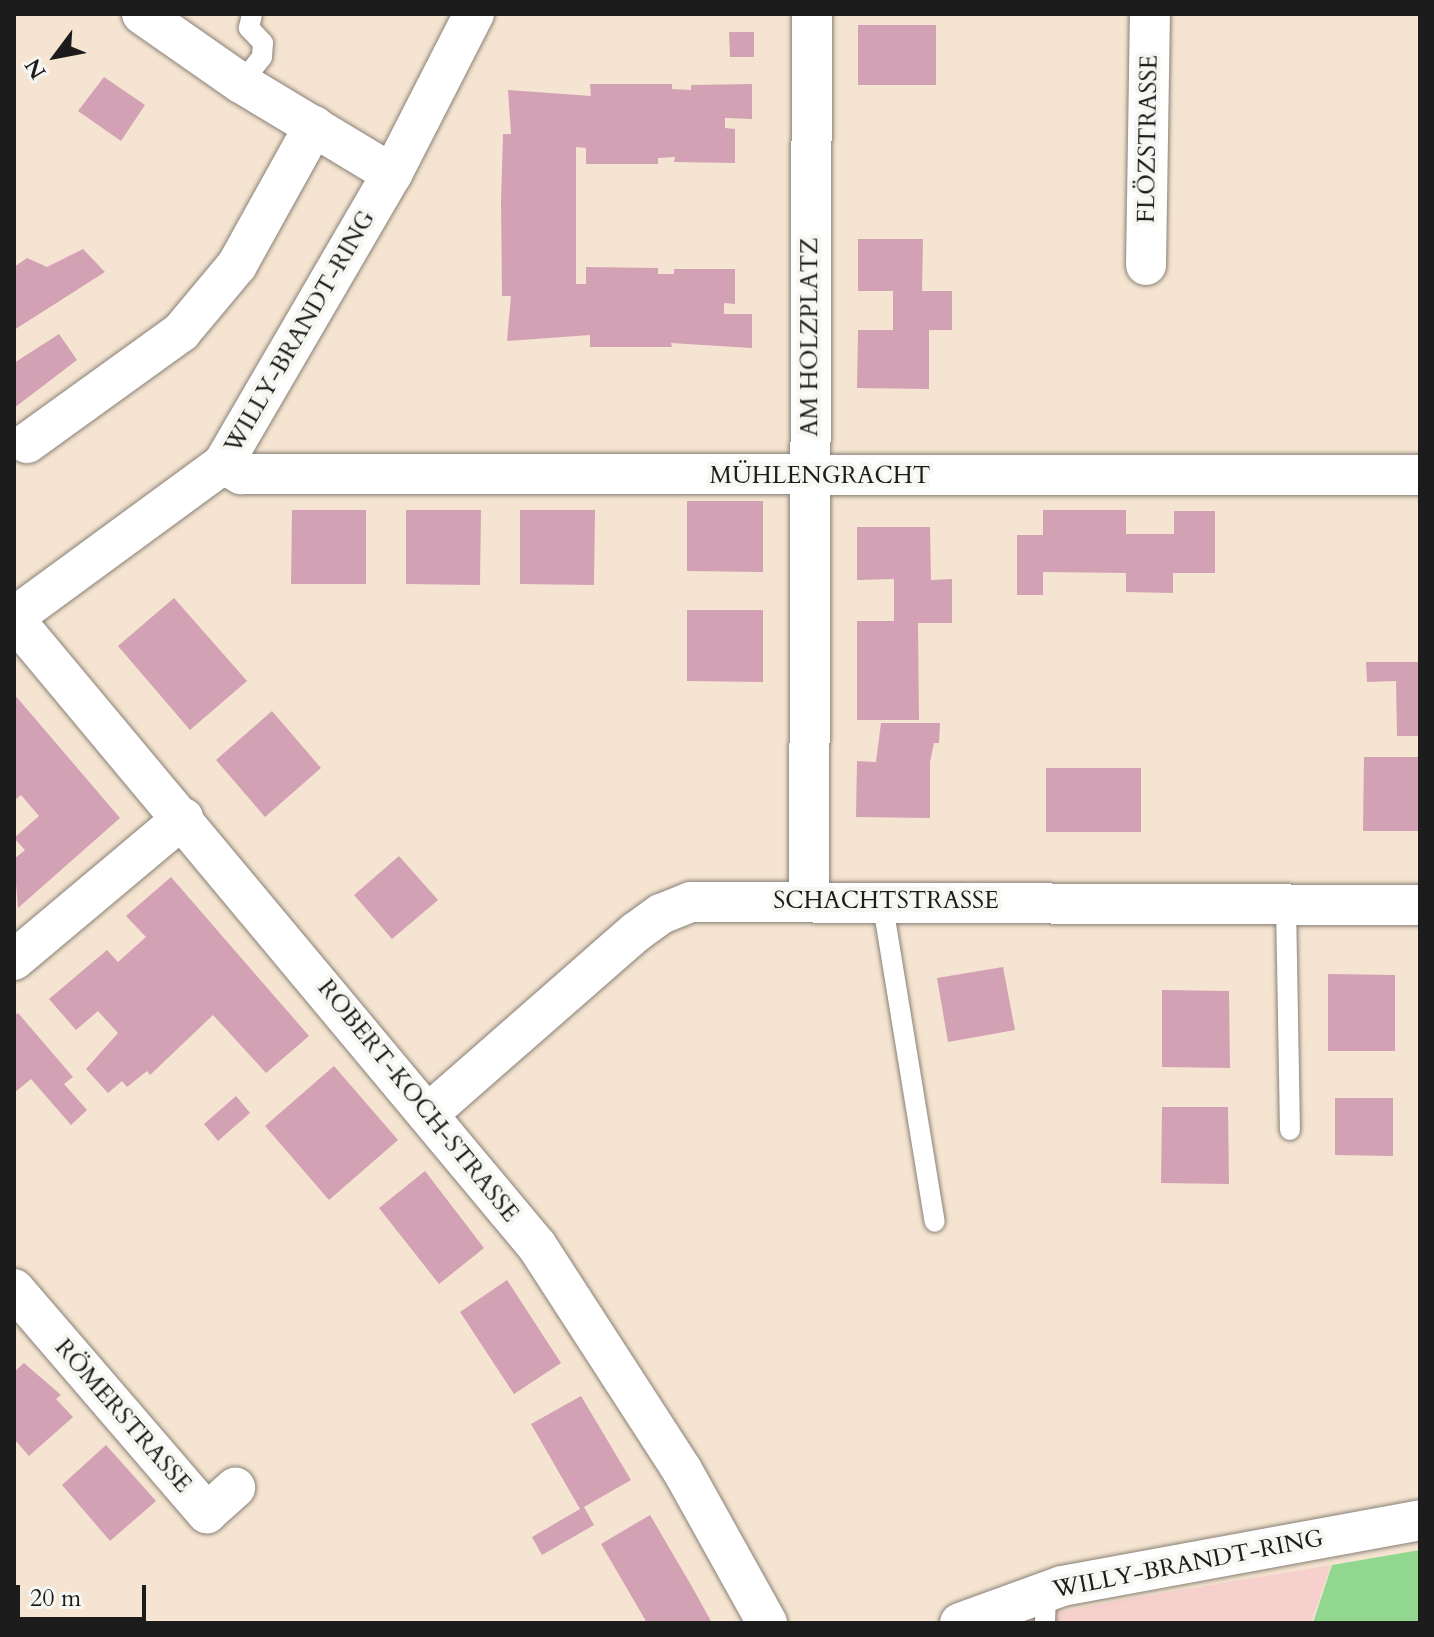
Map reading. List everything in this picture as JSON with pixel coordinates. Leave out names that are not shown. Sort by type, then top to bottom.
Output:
[{"type":"street","points":[[142,14],[241,83],[392,174]]},
{"type":"street","name":"WILLY-BRANDT-RING","points":[[14,618],[223,464],[392,174],[474,14]]},
{"type":"street","name":"AM HOLZPLATZ","points":[[809,900],[812,14]]},
{"type":"street","name":"FLÖZSTRASSE","points":[[1146,265],[1150,14]]},
{"type":"street","points":[[27,443],[181,332],[237,265],[314,126]]},
{"type":"street","name":"MÜHLENGRACHT","points":[[223,464],[241,474],[810,477],[1420,475]]},
{"type":"street","name":"ROBERT-KOCH-STRASSE","points":[[14,618],[537,1246],[682,1470],[767,1623]]},
{"type":"street","points":[[14,960],[183,818]]},
{"type":"street","name":"SCHACHTSTRASSE","points":[[429,1113],[661,914],[691,902],[882,900],[1420,905]]},
{"type":"street","name":"RÖMERSTRASSE","points":[[14,1289],[207,1513],[235,1488]]},
{"type":"street","name":"WILLY-BRANDT-RING","points":[[960,1623],[1046,1607],[1158,1565],[1420,1520]]},
{"type":"lane","points":[[241,83],[262,57],[263,43],[249,28],[252,14]]},
{"type":"lane","points":[[882,900],[935,1222]]},
{"type":"lane","points":[[1286,903],[1290,1130]]},
{"type":"shaded area","points":[[1331,1565],[1311,1623],[1006,1623],[1115,1601]]},
{"type":"green space","points":[[1420,1550],[1420,1623],[1313,1623],[1332,1565]]},
{"type":"building","points":[[858,25],[936,25],[936,85],[858,85]]},
{"type":"building","points":[[729,32],[754,32],[754,57],[730,57]]},
{"type":"building","points":[[104,77],[145,105],[121,141],[78,111]]},
{"type":"building","points":[[590,84],[672,84],[672,89],[691,90],[691,85],[752,84],[752,119],[725,118],[725,128],[735,129],[735,163],[674,162],[675,157],[658,158],[658,164],[586,164],[586,148],[576,147],[576,284],[586,284],[586,267],[658,268],[658,274],[674,274],[674,269],[735,269],[735,304],[724,303],[724,314],[752,314],[752,348],[671,343],[672,347],[590,347],[590,335],[507,341],[511,296],[502,296],[501,201],[503,134],[511,134],[508,90],[591,96]]},
{"type":"building","points":[[858,239],[923,239],[922,291],[952,291],[952,330],[929,330],[929,389],[857,388],[858,330],[893,330],[893,291],[858,291]]},
{"type":"building","points":[[83,249],[105,272],[14,330],[14,267],[27,258],[47,267]]},
{"type":"building","points":[[59,334],[77,360],[14,408],[14,363]]},
{"type":"building","points":[[687,501],[763,501],[763,572],[687,571]]},
{"type":"building","points":[[292,510],[366,510],[366,584],[291,584]]},
{"type":"building","points":[[406,510],[481,510],[480,585],[406,584]]},
{"type":"building","points":[[520,510],[595,510],[594,585],[520,584]]},
{"type":"building","points":[[1043,510],[1126,510],[1126,534],[1174,534],[1174,511],[1215,511],[1215,573],[1173,573],[1173,593],[1126,592],[1126,573],[1043,572],[1043,595],[1017,595],[1017,535],[1043,535]]},
{"type":"building","points":[[857,527],[930,527],[931,580],[952,579],[952,623],[918,623],[919,720],[857,720],[857,621],[894,621],[894,579],[857,580]]},
{"type":"building","points":[[174,598],[247,681],[190,730],[118,646]]},
{"type":"building","points":[[687,610],[763,610],[763,682],[687,681]]},
{"type":"building","points":[[1366,662],[1420,662],[1420,736],[1397,736],[1396,681],[1367,682]]},
{"type":"building","points":[[14,694],[120,818],[18,908],[14,859],[25,850],[14,838],[39,816],[21,795],[14,801]]},
{"type":"building","points":[[272,711],[321,768],[265,817],[216,760]]},
{"type":"building","points":[[881,723],[940,723],[939,743],[934,743],[930,762],[930,818],[856,817],[857,761],[876,762]]},
{"type":"building","points":[[1364,757],[1420,757],[1420,831],[1363,831]]},
{"type":"building","points":[[1046,768],[1141,768],[1141,832],[1046,832]]},
{"type":"building","points":[[399,856],[438,900],[392,939],[354,895]]},
{"type":"building","points":[[171,877],[309,1036],[266,1073],[213,1015],[150,1075],[147,1071],[127,1087],[122,1081],[108,1093],[86,1069],[118,1033],[98,1011],[76,1030],[49,999],[107,950],[118,962],[146,937],[126,916]]},
{"type":"building","points":[[1003,967],[1015,1030],[948,1042],[937,978]]},
{"type":"building","points":[[1328,974],[1395,975],[1395,1051],[1328,1051]]},
{"type":"building","points":[[1162,990],[1229,991],[1230,1068],[1162,1067]]},
{"type":"building","points":[[18,1013],[73,1077],[64,1084],[87,1110],[71,1125],[31,1079],[14,1093],[14,1016]]},
{"type":"building","points":[[334,1066],[398,1140],[329,1200],[265,1126]]},
{"type":"building","points":[[236,1096],[250,1113],[218,1141],[204,1124]]},
{"type":"building","points":[[1335,1098],[1393,1098],[1393,1156],[1335,1155]]},
{"type":"building","points":[[1162,1107],[1228,1107],[1229,1184],[1161,1183]]},
{"type":"building","points":[[425,1171],[484,1248],[439,1284],[379,1208]]},
{"type":"building","points":[[507,1280],[561,1363],[514,1394],[460,1312]]},
{"type":"building","points":[[24,1363],[61,1395],[56,1399],[73,1417],[29,1456],[14,1439],[14,1372]]},
{"type":"building","points":[[581,1396],[631,1480],[584,1507],[594,1525],[542,1555],[532,1537],[580,1509],[531,1424]]},
{"type":"building","points":[[106,1445],[156,1501],[110,1541],[62,1485]]},
{"type":"building","points":[[650,1515],[712,1623],[647,1623],[601,1544]]}]
